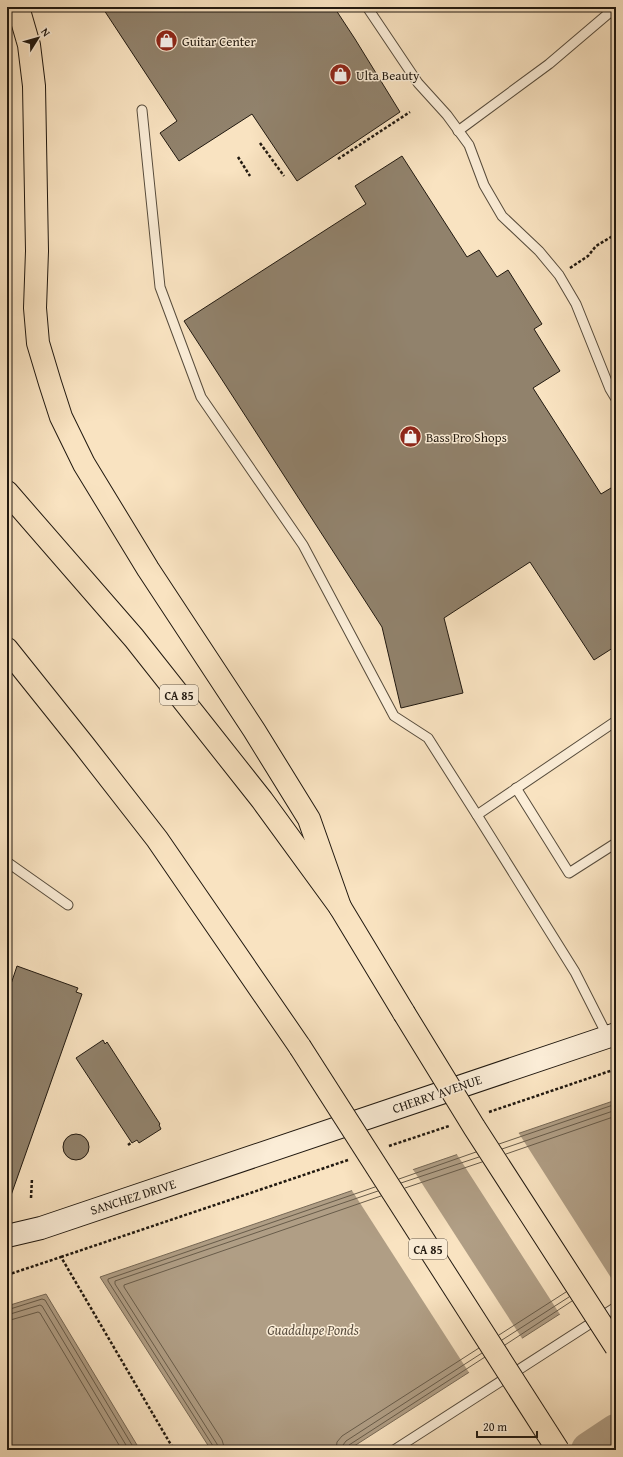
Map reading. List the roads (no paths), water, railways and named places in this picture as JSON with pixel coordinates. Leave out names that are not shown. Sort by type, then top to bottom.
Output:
[{"type":"highway","points":[[18,7],[29,45],[34,86],[38,251],[35,308],[38,343],[59,410],[84,464],[178,615],[254,730],[309,819],[340,907]]},
{"type":"highway","name":"CA 85","points":[[7,492],[134,638],[262,800],[340,907],[474,1127],[616,1347]]},
{"type":"highway","name":"CA 85","points":[[7,649],[157,839],[300,1047],[558,1450]]},
{"type":"street","name":"CHERRY AVENUE","points":[[259,1155],[612,1036]]},
{"type":"street","name":"SANCHEZ DRIVE","points":[[7,1236],[42,1228],[259,1155]]},
{"type":"lane","points":[[367,7],[418,83],[446,115],[469,145],[484,186],[502,216],[539,251],[559,275],[576,304],[610,389],[616,398]]},
{"type":"lane","points":[[458,130],[549,64],[616,7]]},
{"type":"lane","points":[[142,110],[160,287],[201,397],[303,545],[394,716],[428,738],[478,815],[575,972],[612,1036]]},
{"type":"lane","points":[[478,815],[616,720]]},
{"type":"lane","points":[[516,788],[569,873],[616,843]]},
{"type":"lane","points":[[7,862],[68,905]]},
{"type":"lane","points":[[394,1450],[616,1307]]},
{"type":"water","name":"Guadalupe Ponds","points":[[616,1100],[616,1281],[591,1294],[348,1450],[211,1450],[100,1277]]},
{"type":"water","points":[[46,1294],[140,1450],[7,1450],[7,1306]]},
{"type":"waterway","points":[[589,1450],[616,1432]]},
{"type":"place","name":"Guitar Center","points":[[167,41]]},
{"type":"place","name":"Ulta Beauty","points":[[340,75]]},
{"type":"place","name":"Bass Pro Shops","points":[[411,437]]}]
